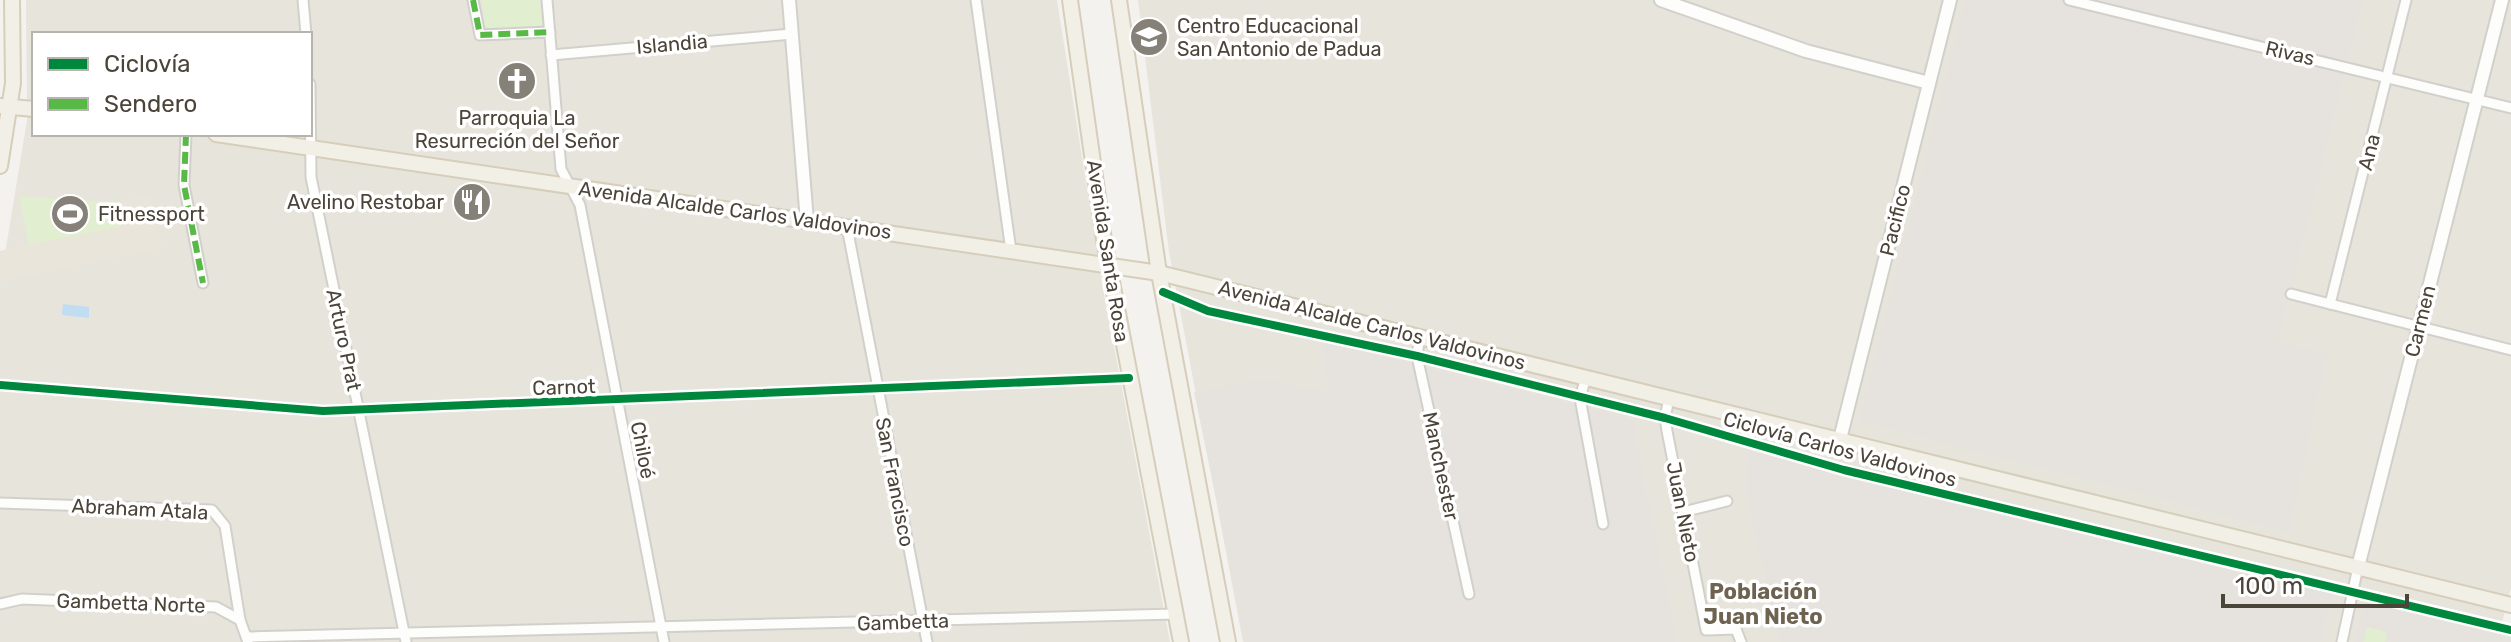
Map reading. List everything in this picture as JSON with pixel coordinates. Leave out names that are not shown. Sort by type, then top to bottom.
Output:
[{"type":"main road","points":[[0,166],[14,48],[12,0]]},
{"type":"main road","name":"Avenida Santa Rosa","points":[[1070,0],[1109,265],[1181,642]]},
{"type":"main road","points":[[1119,0],[1159,273],[1228,642]]},
{"type":"main road","points":[[5,106],[32,109]]},
{"type":"main road","name":"Avenida Alcalde Carlos Valdovinos","points":[[229,136],[1159,273],[2511,605]]},
{"type":"street","points":[[303,0],[306,32]]},
{"type":"street","points":[[473,0],[480,35],[550,32]]},
{"type":"street","name":"Chiloé","points":[[547,0],[561,169],[581,211],[664,642]]},
{"type":"street","points":[[789,0],[807,221]]},
{"type":"street","points":[[976,0],[1011,251]]},
{"type":"street","points":[[1661,0],[1806,51],[1929,83]]},
{"type":"street","name":"Pacifico","points":[[1840,439],[1950,0]]},
{"type":"street","name":"Rivas","points":[[2069,0],[2511,108]]},
{"type":"street","name":"Ana","points":[[2330,304],[2406,0]]},
{"type":"street","name":"Carmen","points":[[2342,642],[2358,567],[2502,0]]},
{"type":"street","name":"Islandia","points":[[551,55],[792,34]]},
{"type":"street","name":"Arturo Prat","points":[[312,107],[312,128]]},
{"type":"street","points":[[186,136],[184,185],[203,283]]},
{"type":"street","name":"Arturo Prat","points":[[311,136],[314,197],[406,639]]},
{"type":"street","name":"San Francisco","points":[[847,227],[927,642]]},
{"type":"street","points":[[2291,294],[2511,350]]},
{"type":"street","name":"Manchester","points":[[1420,336],[1417,356],[1469,594]]},
{"type":"street","points":[[1586,377],[1580,398],[1603,524]]},
{"type":"street","name":"Carnot","points":[[0,385],[299,410],[358,410],[1129,378]]},
{"type":"street","name":"Juan Nieto","points":[[1669,398],[1665,418],[1706,630],[1736,629],[1741,642]]},
{"type":"street","points":[[1683,512],[1727,501]]},
{"type":"street","name":"Abraham Atala","points":[[0,503],[212,510],[225,526],[240,620]]},
{"type":"street","name":"Gambetta Norte","points":[[0,604],[22,599],[210,606],[226,610],[240,620]]},
{"type":"street","name":"Gambetta","points":[[247,640],[406,639],[1175,614]]},
{"type":"street","points":[[240,620],[247,640]]},
{"type":"shaded area","points":[[26,0],[1057,0],[1102,283],[1170,642],[0,642],[0,284],[27,120]]},
{"type":"shaded area","points":[[1138,0],[2511,0],[2511,588],[2502,623],[2511,625],[2511,642],[1243,642],[1169,252]]},
{"type":"shaded area","points":[[1965,0],[2363,0],[2278,341],[2327,355],[2289,532],[1859,421]]},
{"type":"shaded area","points":[[151,194],[162,248],[0,282],[0,251],[120,227],[115,202]]},
{"type":"shaded area","points":[[1321,341],[1632,420],[1677,642],[1246,642],[1194,392],[1264,380],[1329,392]]},
{"type":"shaded area","points":[[1747,447],[2333,593],[2320,642],[1779,642],[1746,492]]},
{"type":"shaded area","points":[[2365,601],[2511,638],[2511,642],[2354,642]]},
{"type":"green space","points":[[482,0],[540,0],[542,26],[485,30]]},
{"type":"green space","name":"Fitnessport","points":[[19,196],[115,202],[120,227],[29,245]]},
{"type":"green space","points":[[2367,627],[2387,632],[2385,642],[2363,642]]},
{"type":"water","points":[[63,304],[89,307],[89,318],[62,315]]},
{"type":"marked path","points":[[473,0],[480,35],[550,32]]},
{"type":"marked path","points":[[186,136],[184,185],[203,283]]},
{"type":"cycle path","name":"Ciclovía Carlos Valdovinos","points":[[1163,292],[1208,311],[1417,356],[1665,418],[1844,470],[2511,630]]},
{"type":"cycle path","points":[[0,385],[323,411],[1129,378]]},
{"type":"place","name":"Centro Educacional San Antonio de Padua","points":[[1149,37]]},
{"type":"place","name":"Parroquia La Resurreción del Señor","points":[[517,81]]},
{"type":"place","name":"Avelino Restobar","points":[[472,202]]},
{"type":"place","name":"Fitnessport","points":[[70,214]]},
{"type":"district","name":"Población Juan Nieto","points":[[1763,604]]}]
